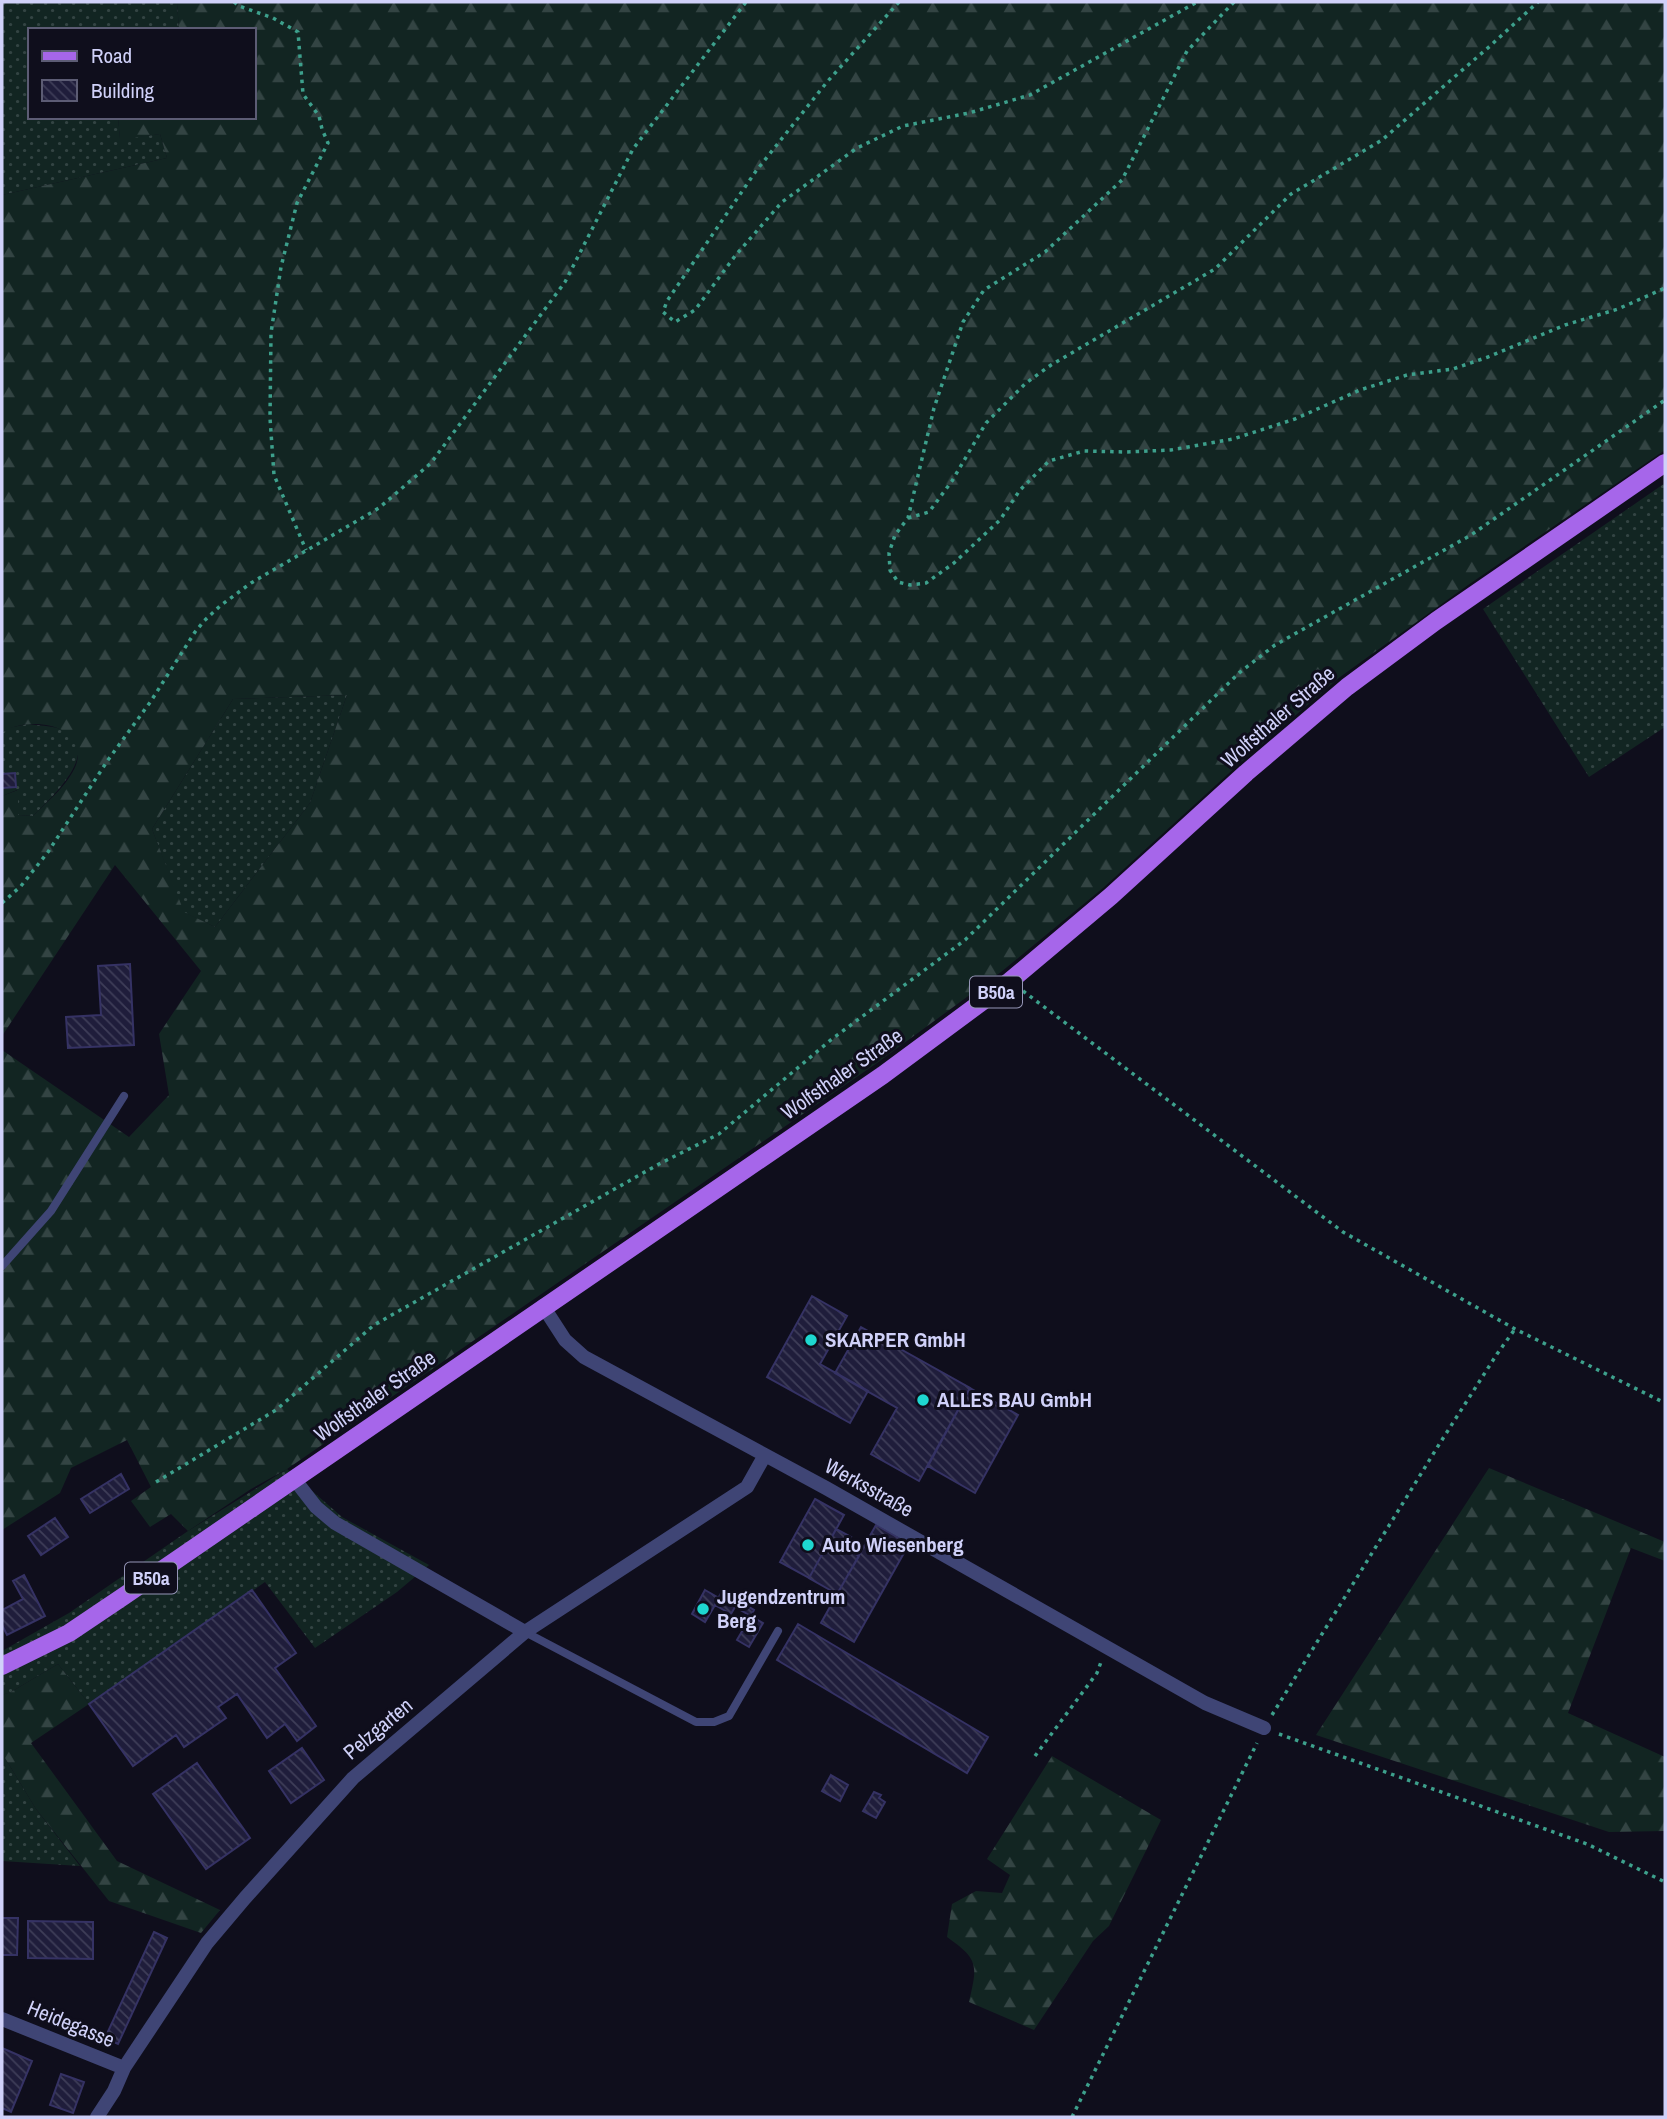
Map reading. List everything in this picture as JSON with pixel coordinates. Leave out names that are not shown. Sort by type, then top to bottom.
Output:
[{"type":"main road","name":"Wolfsthaler Straße","points":[[2,1666],[69,1633],[883,1074],[1010,981],[1111,897],[1247,773],[1347,687],[1448,613],[1665,463]]},
{"type":"street","name":"Werksstraße","points":[[543,1306],[565,1340],[584,1357],[765,1455],[1205,1703],[1264,1728]]},
{"type":"street","name":"Pelzgarten","points":[[97,2117],[114,2091],[124,2068],[207,1943],[353,1778],[526,1632],[747,1487],[765,1455]]},
{"type":"street","points":[[295,1480],[316,1507],[335,1523],[526,1632]]},
{"type":"street","name":"Heidegasse","points":[[2,2019],[124,2068]]},
{"type":"lane","points":[[2,1266],[51,1211],[124,1097]]},
{"type":"lane","points":[[526,1632],[696,1722],[714,1722],[729,1716],[778,1631]]},
{"type":"path","points":[[234,2],[298,32],[303,94],[319,116],[328,143],[297,203],[281,267],[271,333],[270,418],[274,475],[306,550]]},
{"type":"path","points":[[2,903],[21,886],[48,852],[108,760],[151,701],[194,632],[204,621],[251,583],[379,508],[430,463],[565,282],[633,149],[746,2]]},
{"type":"path","points":[[900,2],[827,82],[756,171],[667,301],[663,312],[675,322],[695,310],[735,256],[782,202],[857,148],[903,126],[969,113],[1030,95],[1198,2]]},
{"type":"path","points":[[1234,2],[1187,51],[1122,180],[1045,252],[984,290],[963,322],[934,408],[908,518],[895,535],[889,553],[890,570],[898,582],[910,585],[926,583],[954,563],[1000,520],[1020,489],[1049,461],[1084,451],[1171,450],[1233,439],[1295,419],[1360,390],[1408,374],[1453,369],[1488,357],[1565,325],[1618,309],[1665,288]]},
{"type":"path","points":[[908,518],[929,512],[952,481],[986,424],[1026,383],[1051,365],[1215,270],[1291,194],[1382,140],[1538,2]]},
{"type":"path","points":[[156,1482],[276,1410],[374,1325],[659,1164],[719,1134],[832,1039],[965,940],[1239,673],[1275,645],[1471,536],[1665,400]]},
{"type":"path","points":[[1010,981],[1343,1232],[1515,1329],[1665,1402]]},
{"type":"path","points":[[1072,2117],[1264,1728],[1440,1443],[1515,1329]]},
{"type":"path","points":[[1035,1756],[1097,1673],[1108,1647]]},
{"type":"path","points":[[1264,1728],[1587,1844],[1665,1882]]},
{"type":"green space","points":[[2,2],[177,2],[179,28],[28,28],[28,119],[118,119],[120,139],[160,134],[167,158],[2,195]]},
{"type":"green space","points":[[177,2],[1665,2],[1665,450],[1468,585],[1340,677],[1239,764],[1103,888],[1001,972],[877,1063],[287,1469],[251,1489],[188,1531],[171,1514],[150,1527],[131,1501],[151,1487],[127,1440],[71,1468],[60,1493],[2,1530],[2,1050],[129,1137],[169,1095],[159,1034],[201,971],[115,865],[2,1036],[2,796],[18,790],[18,815],[33,816],[68,779],[76,765],[78,751],[74,740],[53,726],[25,724],[2,733],[2,195],[167,158],[160,134],[120,140],[118,119],[256,119],[256,28],[179,28]],"holes":[[[347,695],[310,803],[215,927],[184,912],[152,829],[233,699]]]},
{"type":"green space","points":[[1665,483],[1665,727],[1589,777],[1483,609]]},
{"type":"green space","points":[[347,695],[310,803],[215,927],[183,912],[152,829],[233,699]]},
{"type":"green space","points":[[28,724],[66,731],[77,743],[78,754],[68,778],[33,816],[18,815],[17,790],[2,796],[2,733],[8,728]]},
{"type":"green space","points":[[1489,1468],[1665,1542],[1665,1561],[1631,1548],[1568,1713],[1665,1757],[1665,1831],[1609,1832],[1316,1735]]},
{"type":"green space","points":[[287,1469],[342,1517],[429,1565],[397,1592],[315,1648],[265,1582],[89,1704],[58,1664],[2,1695],[2,1651],[69,1613],[188,1531]]},
{"type":"green space","points":[[58,1664],[89,1704],[31,1743],[117,1861],[220,1910],[201,1933],[109,1901],[36,1809],[2,1753],[2,1695]]},
{"type":"green space","points":[[2,1753],[36,1809],[80,1866],[2,1861]]},
{"type":"green space","points":[[1052,1756],[1161,1820],[1109,1926],[1093,1941],[1034,2030],[969,2002],[974,1980],[971,1958],[947,1937],[952,1904],[976,1891],[1002,1893],[1010,1875],[987,1859]]},
{"type":"building","points":[[15,773],[16,787],[2,788],[2,774]]},
{"type":"building","points":[[130,964],[134,1045],[68,1048],[66,1017],[101,1015],[98,966]]},
{"type":"building","name":"SKARPER GmbH","points":[[812,1296],[847,1316],[820,1364],[868,1391],[850,1423],[767,1377]]},
{"type":"building","name":"ALLES BAU GmbH","points":[[861,1327],[970,1388],[919,1481],[871,1454],[897,1408],[835,1373]]},
{"type":"building","points":[[970,1388],[1018,1415],[975,1493],[928,1466]]},
{"type":"building","points":[[121,1474],[129,1489],[90,1513],[81,1499]]},
{"type":"building","name":"Auto Wiesenberg","points":[[815,1499],[844,1515],[809,1578],[780,1562]]},
{"type":"building","points":[[55,1518],[68,1537],[41,1555],[28,1536]]},
{"type":"building","points":[[876,1525],[909,1544],[854,1642],[821,1623]]},
{"type":"building","points":[[836,1529],[851,1537],[845,1548],[859,1556],[837,1594],[809,1578]]},
{"type":"building","points":[[24,1575],[45,1616],[7,1635],[2,1625],[2,1610],[23,1599],[13,1581]]},
{"type":"building","points":[[252,1590],[296,1653],[275,1668],[316,1726],[297,1741],[285,1724],[267,1738],[237,1694],[218,1707],[226,1718],[184,1747],[176,1735],[133,1766],[89,1704]]},
{"type":"building","name":"Jugendzentrum Berg","points":[[705,1590],[719,1598],[705,1622],[692,1614]]},
{"type":"building","points":[[722,1591],[754,1610],[751,1616],[735,1607],[731,1614],[715,1605]]},
{"type":"building","points":[[751,1616],[763,1623],[749,1647],[737,1640]]},
{"type":"building","points":[[798,1624],[988,1737],[967,1773],[777,1660]]},
{"type":"building","points":[[302,1748],[324,1780],[291,1803],[269,1771]]},
{"type":"building","points":[[197,1763],[250,1838],[206,1869],[153,1794]]},
{"type":"building","points":[[831,1775],[848,1785],[840,1801],[822,1791]]},
{"type":"building","points":[[874,1792],[881,1795],[879,1798],[885,1802],[876,1818],[863,1811]]},
{"type":"building","points":[[2,1918],[18,1918],[17,1955],[2,1955]]},
{"type":"building","points":[[28,1921],[93,1922],[93,1959],[28,1958]]},
{"type":"building","points":[[154,1932],[167,1938],[118,2044],[105,2038]]},
{"type":"building","points":[[2,2048],[32,2061],[11,2112],[2,2108]]},
{"type":"building","points":[[61,2074],[84,2082],[73,2113],[50,2105]]},
{"type":"place","name":"SKARPER GmbH","points":[[811,1340]]},
{"type":"place","name":"ALLES BAU GmbH","points":[[923,1400]]},
{"type":"place","name":"Auto Wiesenberg","points":[[808,1545]]},
{"type":"place","name":"Jugendzentrum Berg","points":[[703,1609]]}]
